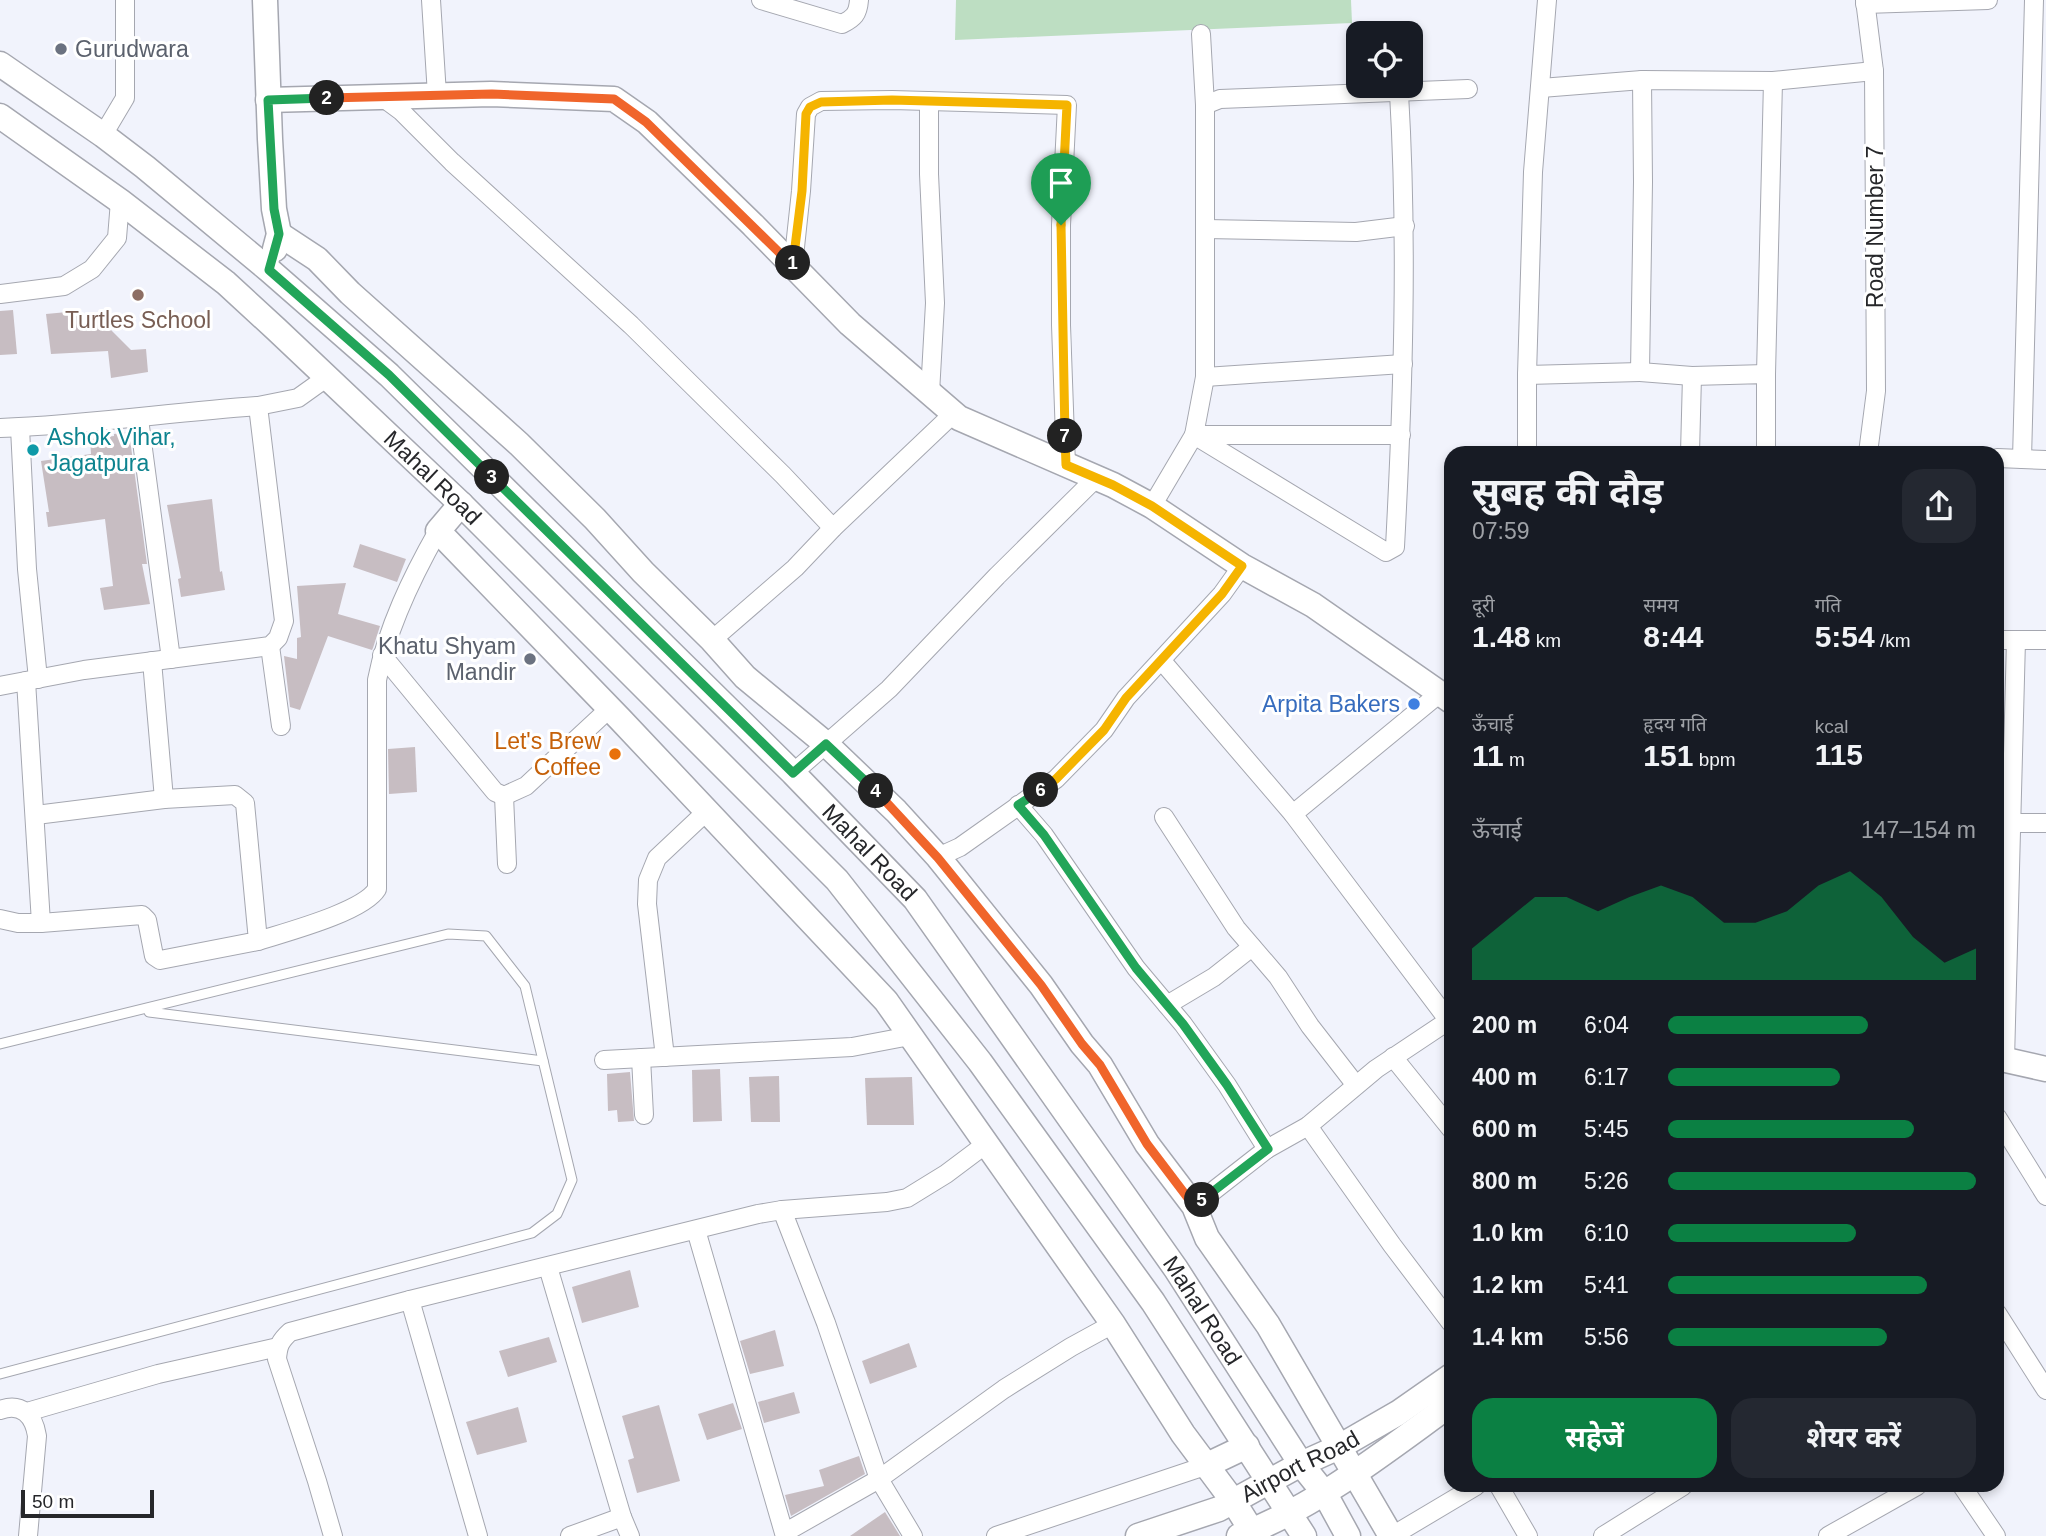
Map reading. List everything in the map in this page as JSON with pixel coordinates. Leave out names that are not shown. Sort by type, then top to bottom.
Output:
[{"type":"street","points":[[103,135],[125,98],[125,0]]},
{"type":"street","points":[[265,0],[274,209],[279,234],[269,270]]},
{"type":"street","points":[[431,0],[437,95]]},
{"type":"street","points":[[761,0],[842,24],[854,18],[858,12],[859,0]]},
{"type":"street","points":[[1527,446],[1533,172],[1547,0]]},
{"type":"street","points":[[1865,2],[1988,0]]},
{"type":"street","points":[[2022,459],[2034,0]]},
{"type":"street","name":"Road Number 7","points":[[1865,2],[1874,71],[1876,391],[1869,446]]},
{"type":"street","points":[[1152,506],[1194,435],[1205,377],[1205,105],[1201,34]]},
{"type":"street","name":"Mahal Road","points":[[0,64],[103,135],[269,270],[389,375],[793,773],[915,899],[1176,1269],[1301,1464],[1325,1494],[1348,1536]]},
{"type":"street","points":[[1541,88],[1642,80],[1773,80],[1874,71]]},
{"type":"street","points":[[1640,372],[1642,80]]},
{"type":"street","points":[[1766,446],[1773,80]]},
{"type":"street","points":[[1423,92],[1468,89]]},
{"type":"street","points":[[268,100],[492,94],[614,99],[646,122],[850,324],[960,418],[1096,478],[1152,506],[1242,566],[1313,605],[1444,696]]},
{"type":"street","points":[[1205,105],[1220,99],[1346,95]]},
{"type":"street","points":[[382,97],[409,118],[452,162],[631,324],[833,528]]},
{"type":"street","points":[[1194,435],[1386,552],[1395,547],[1404,364],[1405,226],[1399,98]]},
{"type":"street","points":[[793,266],[802,191],[806,114],[810,107],[821,102],[929,101],[1067,105],[1061,225],[1066,465]]},
{"type":"street","points":[[929,101],[929,174],[935,303],[930,393]]},
{"type":"street","name":"Mahal Road","points":[[0,116],[120,201],[226,283],[461,504],[836,880],[980,1062],[1153,1302],[1304,1536]]},
{"type":"street","points":[[0,294],[64,286],[92,269],[117,237],[120,201]]},
{"type":"street","points":[[1206,229],[1342,232],[1405,226]]},
{"type":"street","points":[[279,234],[317,259],[368,310],[519,444],[745,677],[826,744],[896,811],[938,858],[1041,985],[1100,1065],[1147,1144],[1194,1206],[1207,1238],[1268,1325],[1392,1536],[1466,1492]]},
{"type":"street","points":[[1205,377],[1404,364]]},
{"type":"street","points":[[1527,375],[1640,372],[1692,376],[1766,374]]},
{"type":"street","points":[[1690,446],[1692,376]]},
{"type":"street","points":[[0,428],[139,419],[188,411],[258,406],[298,398],[326,378]]},
{"type":"street","points":[[0,686],[152,661],[270,646],[278,638],[284,621],[258,406]]},
{"type":"street","points":[[712,640],[795,568],[833,528],[954,413]]},
{"type":"street","points":[[139,419],[171,659]]},
{"type":"street","points":[[20,428],[41,923]]},
{"type":"street","points":[[1194,435],[1401,435]]},
{"type":"street","points":[[2004,458],[2046,460]]},
{"type":"street","points":[[793,773],[889,689],[1096,478]]},
{"type":"street","points":[[0,919],[18,923],[41,923],[142,915],[147,920],[154,956],[160,960],[258,941],[352,908],[373,895],[377,889],[377,680],[382,655],[402,604],[438,531],[461,504]]},
{"type":"street","points":[[438,531],[610,708],[886,1001],[1113,1324],[1205,1466],[1233,1501],[1248,1534]]},
{"type":"street","points":[[938,858],[960,847],[1056,779],[1104,730],[1126,698],[1222,594],[1242,566]]},
{"type":"street","points":[[2004,640],[2046,640]]},
{"type":"street","points":[[2004,988],[2016,640]]},
{"type":"street","points":[[270,646],[281,726]]},
{"type":"street","points":[[382,655],[495,792],[504,796],[526,786],[610,708]]},
{"type":"street","points":[[152,661],[164,799]]},
{"type":"street","points":[[1162,661],[1293,814],[1444,1012]]},
{"type":"street","points":[[1293,814],[1444,698]]},
{"type":"street","points":[[36,816],[164,799],[235,795],[241,798],[245,803],[258,941]]},
{"type":"street","points":[[504,796],[507,864]]},
{"type":"street","points":[[1018,805],[1044,835],[1136,968],[1227,1085],[1268,1149]]},
{"type":"street","points":[[665,1057],[647,904],[648,880],[657,858],[707,811]]},
{"type":"street","points":[[1164,817],[1236,928],[1278,977],[1310,1026],[1355,1084]]},
{"type":"street","points":[[2011,823],[2046,823]]},
{"type":"street","points":[[1167,1005],[1214,977],[1252,947]]},
{"type":"street","points":[[1194,1206],[1268,1149],[1308,1126],[1355,1084],[1444,1024]]},
{"type":"street","points":[[604,1060],[852,1047],[910,1036]]},
{"type":"street","points":[[1393,1057],[1444,1120]]},
{"type":"street","points":[[641,1058],[643,1115]]},
{"type":"street","points":[[2004,1060],[2046,1069]]},
{"type":"street","points":[[1308,1126],[1444,1314]]},
{"type":"street","points":[[2004,1128],[2046,1196]]},
{"type":"street","points":[[333,1536],[277,1359],[278,1347],[290,1332],[410,1300],[782,1210],[907,1198],[946,1174],[986,1144]]},
{"type":"street","points":[[782,1210],[826,1323],[879,1479],[913,1536]]},
{"type":"street","points":[[696,1230],[782,1535],[879,1479],[1004,1389],[1113,1324]]},
{"type":"street","points":[[548,1267],[622,1517],[630,1536]]},
{"type":"street","points":[[410,1300],[478,1536]]},
{"type":"street","points":[[2004,1323],[2046,1391]]},
{"type":"street","points":[[0,1410],[6,1408],[27,1412],[158,1374],[278,1347]]},
{"type":"street","name":"Airport Road","points":[[1138,1536],[1219,1509],[1301,1464],[1339,1447],[1398,1413],[1444,1381]]},
{"type":"street","name":"Airport Road","points":[[1248,1534],[1325,1494],[1444,1409]]},
{"type":"street","points":[[27,1412],[34,1420],[37,1436],[28,1536]]},
{"type":"street","points":[[996,1536],[1205,1466],[1247,1446]]},
{"type":"street","points":[[1502,1492],[1528,1536]]},
{"type":"street","points":[[1602,1536],[1673,1492]]},
{"type":"street","points":[[1828,1536],[1906,1492]]},
{"type":"street","points":[[1966,1492],[1996,1536]]},
{"type":"street","points":[[569,1536],[622,1517]]},
{"type":"lane","points":[[0,1044],[448,934],[486,936],[525,986],[572,1181],[557,1214],[532,1233],[0,1374]]},
{"type":"lane","points":[[141,1011],[543,1060]]},
{"type":"green space","points":[[956,0],[1351,0],[1352,21],[1346,21],[1346,23],[955,40]]},
{"type":"building","points":[[13,310],[17,354],[0,355],[0,311]]},
{"type":"building","points":[[78,311],[78,316],[94,313],[131,350],[146,349],[148,372],[111,378],[108,351],[51,354],[46,314]]},
{"type":"building","points":[[129,432],[147,564],[142,564],[150,604],[104,610],[100,588],[113,586],[105,519],[48,527],[46,512],[49,512],[41,461],[91,454],[90,439]]},
{"type":"building","points":[[212,499],[220,572],[222,571],[225,590],[181,597],[178,579],[181,578],[167,505]]},
{"type":"building","points":[[360,544],[406,559],[397,582],[353,567]]},
{"type":"building","points":[[346,583],[338,614],[380,626],[373,648],[372,650],[328,636],[300,710],[290,707],[284,656],[297,659],[297,638],[301,637],[297,586]]},
{"type":"building","points":[[415,747],[417,792],[389,794],[388,749]]},
{"type":"building","points":[[720,1069],[722,1121],[693,1122],[692,1070]]},
{"type":"building","points":[[630,1072],[634,1121],[618,1122],[617,1110],[608,1111],[607,1074]]},
{"type":"building","points":[[779,1076],[780,1122],[751,1122],[749,1077]]},
{"type":"building","points":[[912,1077],[914,1125],[867,1125],[865,1078]]},
{"type":"building","points":[[630,1270],[639,1307],[582,1323],[572,1287]]},
{"type":"building","points":[[775,1330],[784,1366],[750,1374],[740,1341]]},
{"type":"building","points":[[549,1337],[557,1362],[508,1377],[499,1351]]},
{"type":"building","points":[[909,1343],[917,1367],[870,1384],[862,1361]]},
{"type":"building","points":[[794,1392],[800,1413],[764,1423],[758,1402]]},
{"type":"building","points":[[733,1403],[742,1429],[707,1440],[698,1414]]},
{"type":"building","points":[[659,1405],[680,1481],[637,1493],[628,1460],[634,1458],[622,1416]]},
{"type":"building","points":[[518,1407],[527,1442],[477,1455],[466,1422]]},
{"type":"building","points":[[859,1456],[865,1474],[791,1516],[785,1495],[824,1486],[819,1470]]},
{"type":"building","points":[[885,1512],[900,1536],[850,1536]]},
{"type":"place","name":"Gurudwara","points":[[61,49]]},
{"type":"place","name":"Turtles School","points":[[138,295]]},
{"type":"place","name":"Ashok Vihar, Jagatpura","points":[[33,450]]},
{"type":"place","name":"Khatu Shyam Mandir","points":[[530,659]]},
{"type":"place","name":"Arpita Bakers","points":[[1414,704]]},
{"type":"place","name":"Let's Brew Coffee","points":[[615,754]]},
{"type":"route","points":[[492,94],[614,99],[646,122],[793,266],[802,191],[806,114],[810,107],[821,102],[892,100],[1067,105],[1061,225],[1066,465],[1113,485],[1152,506],[1242,566],[1222,594],[1126,698],[1104,730],[1056,779],[1018,805],[1044,835],[1136,968],[1183,1024],[1268,1149],[1194,1206],[1147,1144],[1100,1065],[1041,985],[985,914],[896,811],[826,744],[793,773],[389,375],[269,270],[279,234],[274,209],[268,100],[492,94]]}]
